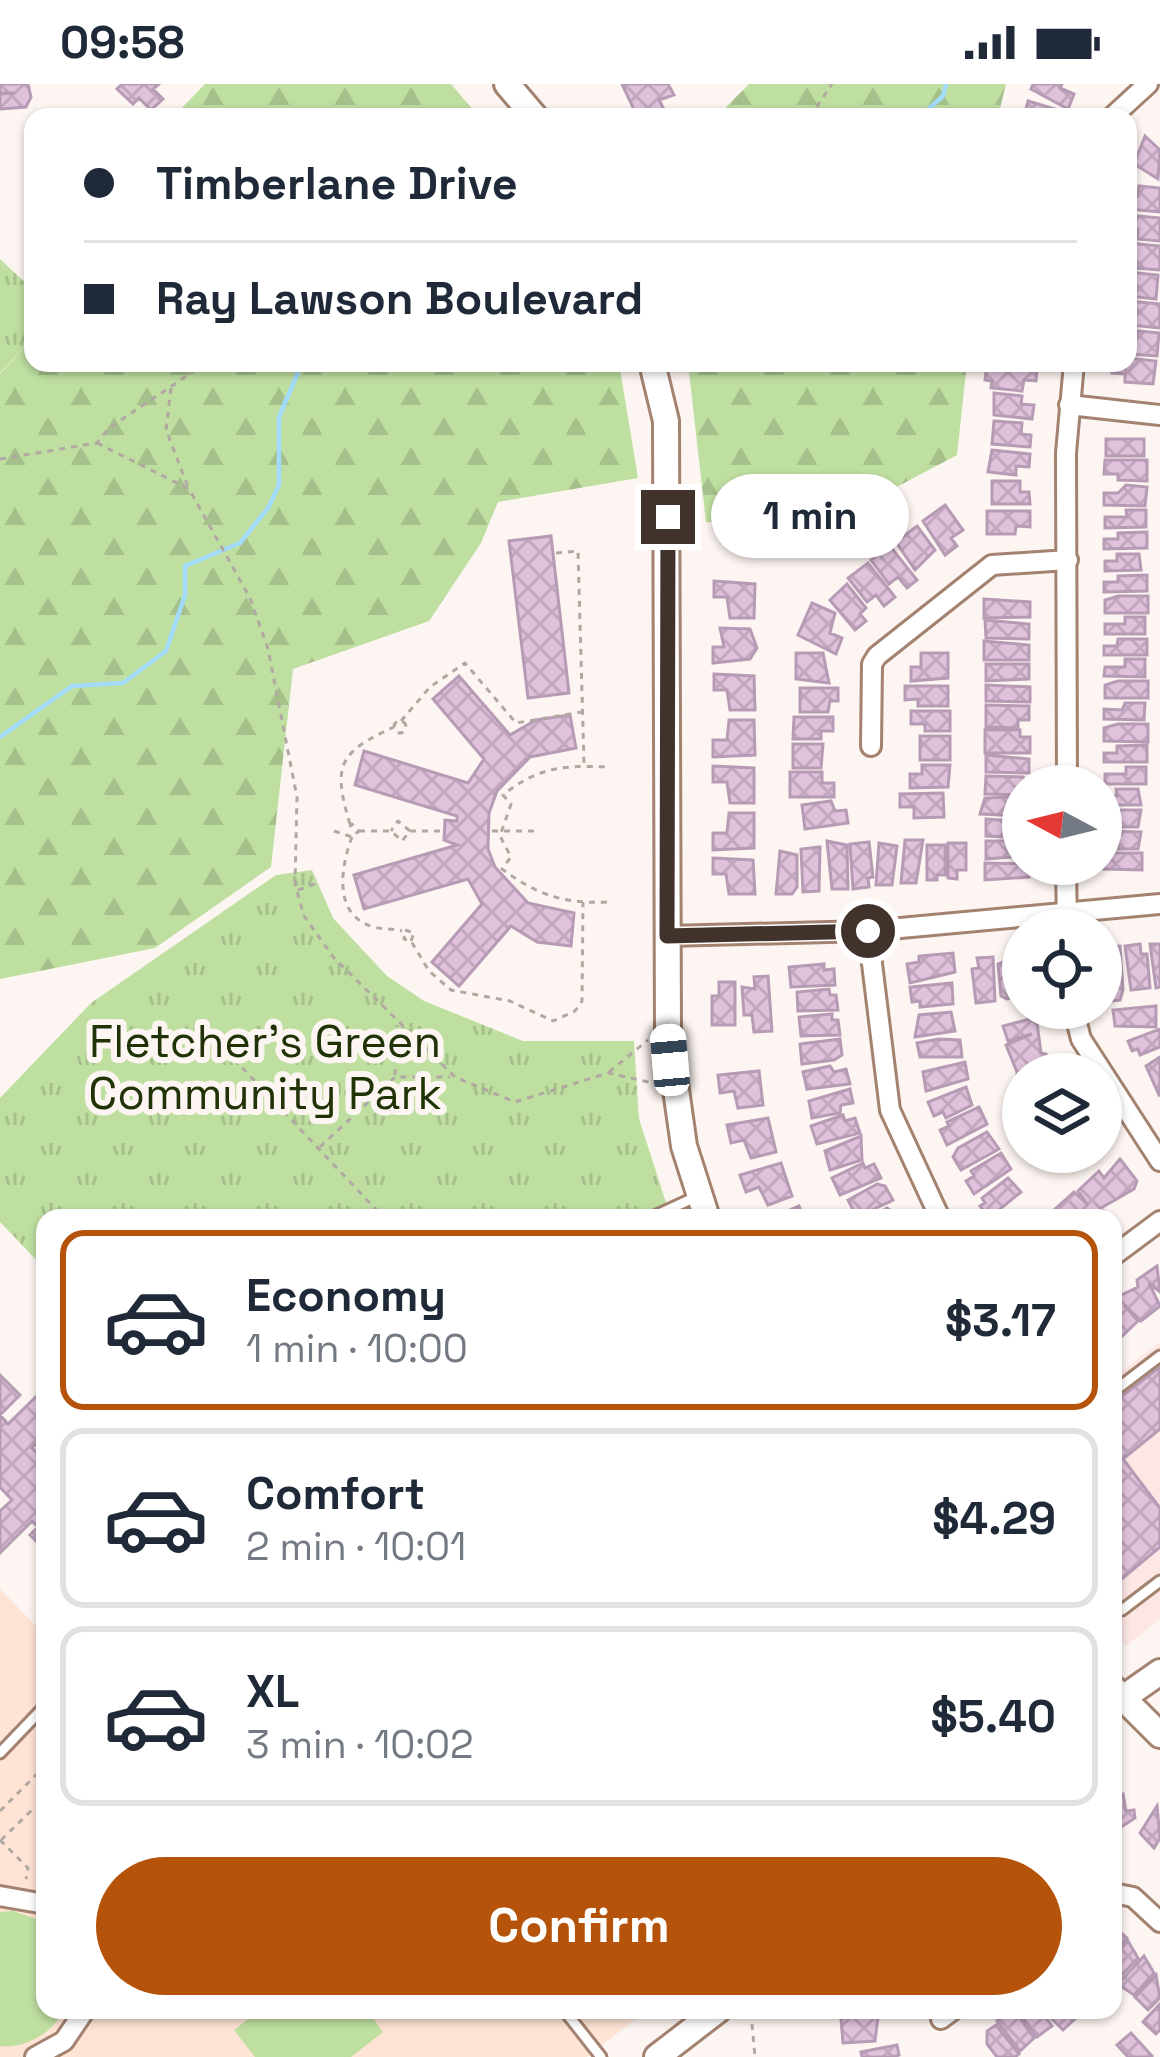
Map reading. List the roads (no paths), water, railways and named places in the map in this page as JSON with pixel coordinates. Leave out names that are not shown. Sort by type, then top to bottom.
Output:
[{"type":"street","points":[[506,84],[527,108]]},
{"type":"street","points":[[1122,108],[1148,84]]},
{"type":"street","points":[[654,372],[666,422],[667,469],[668,1033],[673,1088],[702,1207]]},
{"type":"street","points":[[1067,765],[1073,372]]},
{"type":"street","points":[[1070,405],[1160,415]]},
{"type":"street","points":[[871,746],[872,664],[877,656],[992,566],[1068,560]]},
{"type":"street","points":[[1122,911],[1160,904]]},
{"type":"street","points":[[667,936],[1002,924]]},
{"type":"street","points":[[868,931],[890,1110],[936,1209]]},
{"type":"street","points":[[1079,1029],[1160,1161]]},
{"type":"street","points":[[1122,1249],[1160,1221]]},
{"type":"street","points":[[1122,1694],[1160,1672]]},
{"type":"street","points":[[1122,1702],[1160,1736]]},
{"type":"street","points":[[1122,1895],[1133,1897],[1160,1922]]},
{"type":"street","points":[[0,1897],[36,1903]]},
{"type":"street","points":[[39,2057],[69,2049],[82,2019]]},
{"type":"street","points":[[657,2057],[706,2019]]},
{"type":"lane","points":[[1122,1385],[1160,1355]]},
{"type":"lane","points":[[1122,1610],[1160,1580]]},
{"type":"lane","points":[[0,1753],[36,1715]]},
{"type":"lane","points":[[571,2019],[601,2057]]},
{"type":"waterway","points":[[930,108],[943,96],[946,84]]},
{"type":"waterway","points":[[0,737],[72,686],[123,683],[166,651],[185,595],[185,566],[240,543],[268,508],[279,485],[279,417],[298,372]]},
{"type":"park label","name":"Fletcher's Green Community Park","points":[[265,1067]]}]
